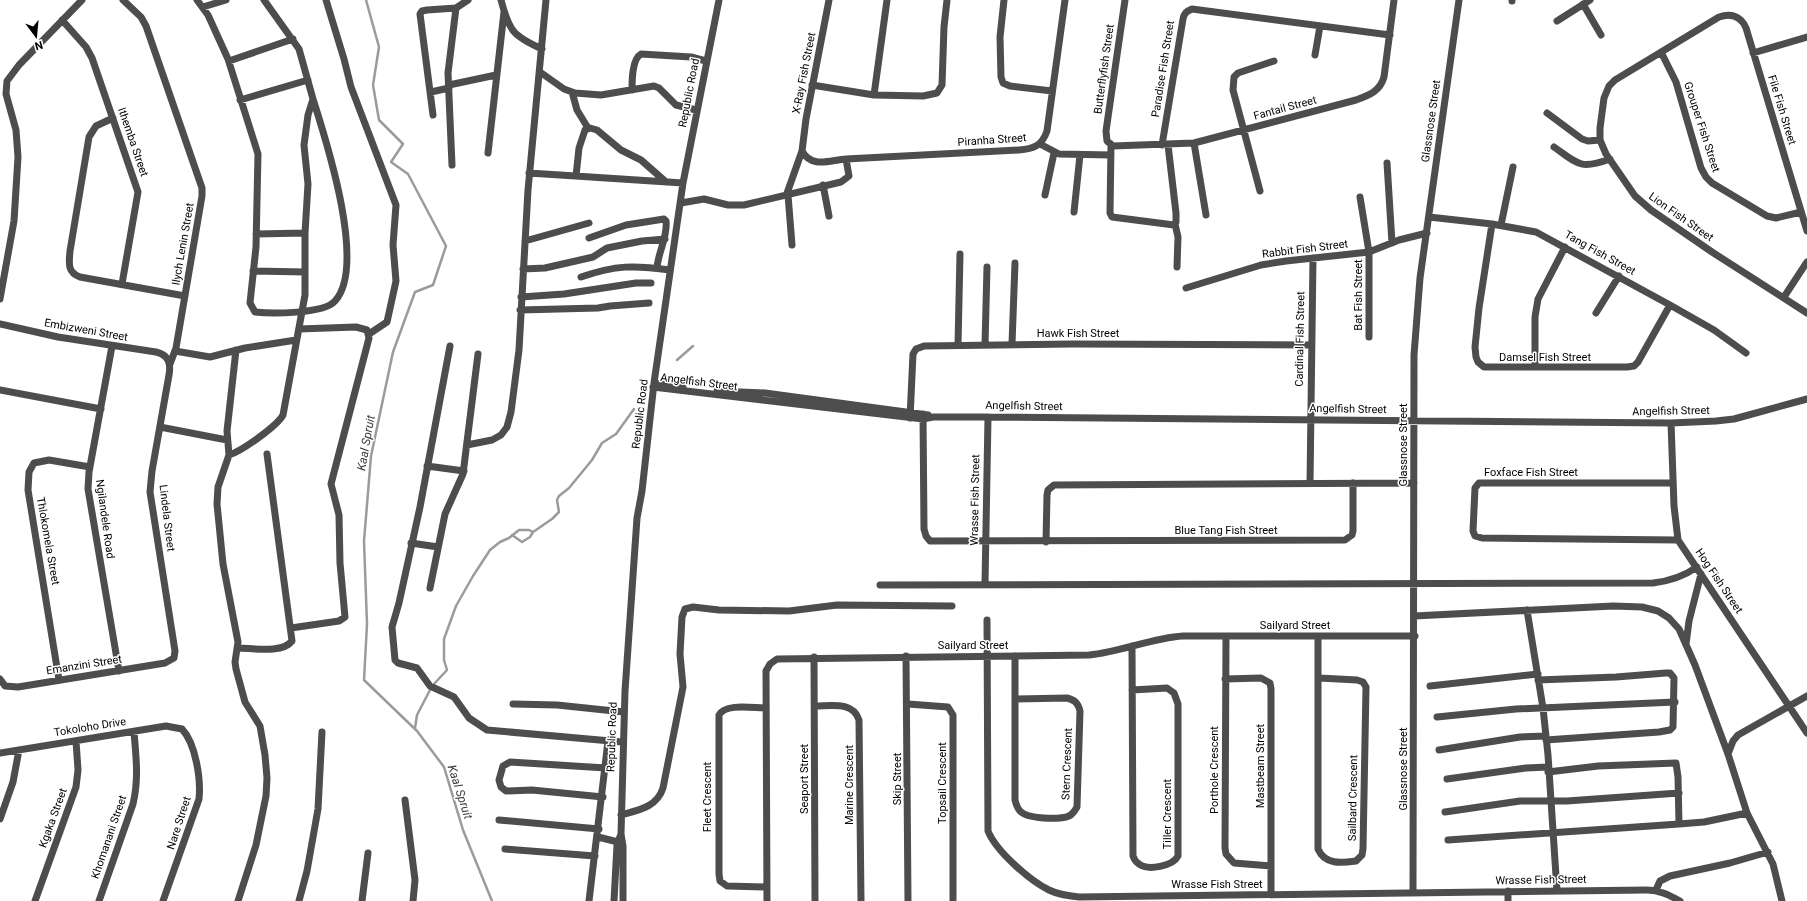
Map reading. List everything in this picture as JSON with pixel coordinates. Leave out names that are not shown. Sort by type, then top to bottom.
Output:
[{"type":"street","points":[[0,299],[14,221],[18,157],[16,130],[6,94],[6,85],[11,74],[82,0]]},
{"type":"street","name":"Ilych Lenin Street","points":[[113,118],[96,126],[89,137],[68,265],[72,272],[77,276],[185,296],[202,196],[201,182],[145,24],[141,17],[123,0]]},
{"type":"street","points":[[197,0],[213,26],[229,61],[258,154],[256,234],[250,303],[254,311],[258,312],[303,312],[327,306],[335,301],[346,275],[348,263],[346,234],[326,142],[312,99],[300,51],[293,39],[264,0]]},
{"type":"street","points":[[202,7],[226,0]]},
{"type":"street","points":[[291,628],[339,621],[345,617],[340,562],[339,515],[332,484],[369,334],[387,322],[396,275],[393,245],[396,205],[351,87],[326,0]]},
{"type":"street","points":[[433,115],[420,14],[422,11],[426,10],[456,8],[468,0]]},
{"type":"street","points":[[500,0],[511,29],[515,34],[542,49]]},
{"type":"street","points":[[467,445],[498,437],[505,432],[511,412],[519,350],[520,310],[529,173],[546,0]]},
{"type":"street","name":"Republic Road","points":[[623,901],[623,846],[621,834],[622,742],[637,518],[642,491],[654,385],[683,183],[718,0]]},
{"type":"street","name":"X-Ray Fish Street","points":[[787,196],[802,151],[802,142],[812,85],[829,0]]},
{"type":"street","points":[[874,96],[887,0]]},
{"type":"street","points":[[812,85],[874,96],[923,96],[937,93],[941,88],[947,0]]},
{"type":"street","points":[[1004,0],[1000,37],[1001,77],[1003,82],[1010,86],[1052,91]]},
{"type":"street","name":"Piranha Street","points":[[802,151],[809,160],[814,163],[846,159],[1028,150],[1040,144],[1043,141],[1047,131],[1065,0]]},
{"type":"street","name":"Butterflyfish Street","points":[[1125,0],[1106,131],[1111,155],[1110,212],[1112,217],[1175,224]]},
{"type":"street","name":"Fantail Street","points":[[1109,143],[1125,146],[1194,143],[1356,100],[1373,93],[1380,87],[1384,77],[1394,0]]},
{"type":"street","name":"Glassnose Street","points":[[1413,893],[1414,354],[1416,314],[1459,0]]},
{"type":"street","points":[[1557,21],[1586,2],[1601,35]]},
{"type":"street","points":[[452,165],[449,67],[456,8]]},
{"type":"street","name":"Paradise Fish Street","points":[[1165,145],[1182,24],[1186,12],[1192,9],[1390,35]]},
{"type":"street","points":[[488,153],[504,12]]},
{"type":"street","name":"File Fish Street","points":[[1661,52],[1719,17],[1729,14],[1741,20],[1746,28],[1807,231]]},
{"type":"street","name":"Ithemba Street","points":[[62,20],[88,50],[132,171],[138,194],[122,284]]},
{"type":"street","points":[[1315,54],[1320,26]]},
{"type":"street","points":[[1753,53],[1807,37]]},
{"type":"street","points":[[229,61],[293,39]]},
{"type":"street","points":[[1546,113],[1582,139],[1588,141],[1600,140],[1604,98],[1610,86],[1615,80],[1661,52]]},
{"type":"street","name":"Grouper Fish Street","points":[[1661,52],[1676,82],[1701,168],[1708,180],[1767,216],[1776,218],[1801,212]]},
{"type":"street","points":[[632,90],[632,73],[638,56],[641,54],[691,57],[706,61]]},
{"type":"street","points":[[1260,191],[1243,130],[1234,90],[1234,77],[1238,73],[1274,61]]},
{"type":"street","points":[[540,72],[564,89],[572,92],[601,95],[654,86],[676,104],[696,110]]},
{"type":"street","points":[[431,92],[449,86],[496,75]]},
{"type":"street","points":[[240,100],[308,80]]},
{"type":"street","points":[[572,92],[577,110],[588,128],[596,130],[617,148],[641,160],[666,182]]},
{"type":"street","points":[[229,455],[245,447],[282,417],[296,340],[300,330],[303,312],[308,184],[304,140],[312,99]]},
{"type":"street","points":[[576,176],[582,138],[584,132],[588,128]]},
{"type":"street","name":"Lion Fish Street","points":[[1600,140],[1602,147],[1635,196],[1644,205],[1712,252],[1807,312]]},
{"type":"street","points":[[1194,143],[1206,215]]},
{"type":"street","points":[[1040,144],[1054,153],[1111,155]]},
{"type":"street","points":[[1165,145],[1176,212],[1175,224],[1178,237],[1177,266]]},
{"type":"street","points":[[1554,147],[1578,164],[1596,164],[1610,159]]},
{"type":"street","points":[[1045,195],[1054,153]]},
{"type":"street","points":[[1074,212],[1080,155]]},
{"type":"street","points":[[681,203],[709,200],[736,206],[787,196],[823,185],[841,182],[848,179],[849,174],[846,159]]},
{"type":"street","points":[[1387,163],[1392,242]]},
{"type":"street","points":[[1500,226],[1513,167]]},
{"type":"street","points":[[529,173],[683,183]]},
{"type":"street","points":[[823,185],[829,216]]},
{"type":"street","points":[[787,196],[792,246]]},
{"type":"street","name":"Bat Fish Street","points":[[1360,198],[1369,252],[1369,338]]},
{"type":"street","name":"Tang Fish Street","points":[[1429,217],[1492,224],[1536,232],[1670,304],[1720,333],[1746,353]]},
{"type":"street","points":[[589,238],[626,225],[663,219],[667,223],[657,268]]},
{"type":"street","points":[[525,241],[589,223]]},
{"type":"street","name":"Damsel Fish Street","points":[[1492,224],[1479,308],[1475,347],[1478,362],[1484,367],[1535,368],[1634,366],[1638,362],[1670,304]]},
{"type":"street","points":[[256,234],[305,233]]},
{"type":"street","name":"Rabbit Fish Street","points":[[1186,288],[1260,265],[1369,252],[1392,242],[1427,233]]},
{"type":"street","points":[[523,269],[544,268],[593,257],[607,248],[642,241],[664,239]]},
{"type":"street","points":[[1535,368],[1535,317],[1538,300],[1565,247]]},
{"type":"street","points":[[958,345],[960,254]]},
{"type":"street","name":"Cardinal Fish Street","points":[[1310,420],[1313,258]]},
{"type":"street","points":[[1784,297],[1807,262]]},
{"type":"street","points":[[1012,344],[1015,263]]},
{"type":"street","points":[[581,277],[600,271],[621,267],[638,266],[670,270]]},
{"type":"street","points":[[985,345],[987,267]]},
{"type":"street","points":[[253,271],[305,272]]},
{"type":"street","points":[[1596,313],[1619,276]]},
{"type":"street","points":[[521,297],[564,294],[633,283],[652,283]]},
{"type":"street","name":"Lindela Street","points":[[174,658],[175,647],[150,492],[152,471],[170,375],[168,361],[175,351],[185,296]]},
{"type":"street","points":[[520,310],[598,308],[649,304]]},
{"type":"street","name":"Embizweni Street","points":[[0,324],[112,346],[156,352],[164,354],[168,361]]},
{"type":"street","points":[[300,330],[356,327],[364,328],[369,334]]},
{"type":"street","points":[[175,351],[210,357],[236,350],[296,340]]},
{"type":"street","name":"Hawk Fish Street","points":[[910,416],[913,354],[916,349],[924,346],[1012,344],[1311,345]]},
{"type":"street","name":"Ngilandele Road","points":[[112,346],[90,467],[89,497],[119,671]]},
{"type":"street","points":[[450,346],[400,603],[392,628],[393,652],[396,662],[417,668],[430,686],[454,697],[469,718],[487,730],[622,742]]},
{"type":"street","points":[[236,350],[227,440],[229,455],[217,493],[222,556],[237,635],[238,648],[236,669],[245,702],[260,726],[266,755],[267,778],[266,796],[256,845],[238,901]]},
{"type":"street","points":[[430,588],[445,514],[464,471],[478,354]]},
{"type":"street","name":"Angelfish Street","points":[[654,385],[713,391],[765,393],[923,417],[1671,423],[1734,419],[1807,399]]},
{"type":"street","points":[[0,390],[101,409]]},
{"type":"street","name":"Blue Tang Fish Street","points":[[923,417],[926,536],[930,541],[1046,542],[1345,540],[1352,535],[1353,530],[1353,483]]},
{"type":"street","name":"Wrasse Fish Street","points":[[985,584],[988,417]]},
{"type":"street","points":[[1310,420],[1310,483]]},
{"type":"street","name":"Hog Fish Street","points":[[1671,423],[1673,483],[1676,533],[1678,540],[1807,733]]},
{"type":"street","points":[[160,428],[227,440]]},
{"type":"street","points":[[238,648],[274,649],[289,645],[292,641],[267,454]]},
{"type":"street","name":"Thlokomela Street","points":[[59,680],[43,575],[29,501],[29,472],[34,463],[45,460],[90,467]]},
{"type":"street","points":[[427,466],[464,471]]},
{"type":"street","points":[[1046,542],[1047,495],[1048,490],[1054,485],[1414,483]]},
{"type":"street","name":"Foxface Fish Street","points":[[1673,483],[1479,483],[1475,488],[1473,531],[1475,536],[1482,538],[1678,540]]},
{"type":"street","points":[[411,543],[438,547]]},
{"type":"street","points":[[880,585],[1413,585],[1653,583],[1676,579],[1686,575],[1697,567]]},
{"type":"street","points":[[1686,646],[1689,621],[1701,574]]},
{"type":"street","points":[[621,815],[650,805],[661,795],[683,688],[680,654],[682,617],[685,609],[693,607],[719,610],[789,610],[837,605],[952,606]]},
{"type":"street","points":[[1414,616],[1613,606],[1642,607],[1658,611],[1669,618],[1679,629],[1686,646],[1728,754],[1747,812],[1773,864],[1782,901]]},
{"type":"street","points":[[1527,610],[1543,708],[1558,891]]},
{"type":"street","name":"Wrasse Fish Street","points":[[987,620],[987,821],[990,835],[996,844],[1024,871],[1042,886],[1058,894],[1079,897],[1192,898],[1271,895],[1656,890],[1670,895],[1680,901]]},
{"type":"street","name":"Sailbard Crescent","points":[[1318,636],[1318,678],[1318,849],[1320,856],[1325,860],[1334,862],[1356,861],[1362,855],[1364,849],[1366,687],[1363,682],[1358,680],[1318,678]]},
{"type":"street","name":"Sailyard Street","points":[[767,901],[766,671],[770,664],[777,659],[814,657],[1089,655],[1172,637],[1414,636]]},
{"type":"street","name":"Porthole Crescent","points":[[1226,637],[1226,854],[1234,863],[1271,866]]},
{"type":"street","name":"Tiller Crescent","points":[[1132,646],[1132,690],[1133,856],[1139,864],[1143,866],[1163,865],[1174,861],[1178,856],[1178,704],[1174,693],[1167,688],[1132,690]]},
{"type":"street","name":"Skip Street","points":[[906,656],[908,704],[908,901]]},
{"type":"street","name":"Stern Crescent","points":[[1016,656],[1015,800],[1017,807],[1020,812],[1032,817],[1062,818],[1070,816],[1077,807],[1080,711],[1078,704],[1067,698],[1016,699]]},
{"type":"street","name":"Seaport Street","points":[[814,657],[815,901]]},
{"type":"street","name":"Emanzini Street","points":[[0,679],[5,686],[18,688],[165,663],[174,658]]},
{"type":"street","points":[[1430,686],[1538,677],[1616,678],[1670,673],[1674,678],[1675,702],[1673,727],[1665,731],[1546,738],[1520,737],[1439,750]]},
{"type":"street","name":"Mastbeam Street","points":[[1225,678],[1261,678],[1270,683],[1271,895]]},
{"type":"street","points":[[1728,754],[1733,741],[1738,735],[1790,707],[1807,696]]},
{"type":"street","points":[[1437,717],[1516,709],[1675,702]]},
{"type":"street","points":[[513,704],[557,705],[624,712]]},
{"type":"street","name":"Topsail Crescent","points":[[908,704],[948,707],[953,715],[953,901]]},
{"type":"street","name":"Marine Crescent","points":[[815,706],[850,708],[857,715],[859,720],[861,901]]},
{"type":"street","name":"Fleet Crescent","points":[[765,708],[728,707],[721,711],[719,715],[718,874],[720,881],[727,886],[767,887]]},
{"type":"street","name":"Tokoloho Drive","points":[[0,753],[166,726],[182,729]]},
{"type":"street","name":"Nare Street","points":[[163,901],[199,799],[200,787],[196,763],[187,736],[182,729]]},
{"type":"street","name":"Khomanani Street","points":[[99,901],[133,804],[136,791],[138,777],[134,732]]},
{"type":"street","points":[[299,901],[307,871],[318,808],[322,732]]},
{"type":"street","name":"Kgaka Street","points":[[35,901],[76,787],[78,770],[76,741]]},
{"type":"street","points":[[589,901],[598,837],[608,741]]},
{"type":"street","points":[[0,819],[13,782],[19,750]]},
{"type":"street","points":[[602,797],[532,790],[506,791],[501,788],[499,780],[503,766],[510,762],[606,768]]},
{"type":"street","points":[[1448,779],[1526,768],[1548,770],[1675,762],[1678,767],[1679,824]]},
{"type":"street","points":[[1445,812],[1520,801],[1551,801],[1679,793]]},
{"type":"street","points":[[405,800],[416,880],[413,901]]},
{"type":"street","points":[[1448,840],[1704,822],[1747,812]]},
{"type":"street","points":[[499,820],[599,828]]},
{"type":"street","name":"Republic Road","points":[[614,901],[618,842],[621,834]]},
{"type":"street","points":[[598,837],[618,842]]},
{"type":"street","points":[[505,849],[595,856]]},
{"type":"street","points":[[1656,890],[1660,881],[1670,876],[1730,863],[1768,852]]},
{"type":"street","points":[[362,901],[368,853]]},
{"type":"street","points":[[1508,891],[1508,901]]},
{"type":"waterway","name":"Kaal Spruit","points":[[366,0],[379,47],[373,85],[379,120],[403,144],[391,162],[408,174],[446,246],[433,285],[415,292],[393,352],[371,456],[364,541],[367,624],[364,680],[417,731],[444,767],[463,830],[492,901]]},
{"type":"waterway","points":[[677,360],[693,346]]},
{"type":"waterway","points":[[434,684],[447,670],[444,660],[444,639],[456,606],[490,550],[519,530],[529,530],[533,532],[552,519],[559,512],[557,500],[559,496],[569,488],[592,460],[602,443],[616,434],[634,409]]},
{"type":"waterway","points":[[512,535],[522,542],[530,537],[533,532]]},
{"type":"waterway","points":[[415,728],[417,715],[430,690]]}]
